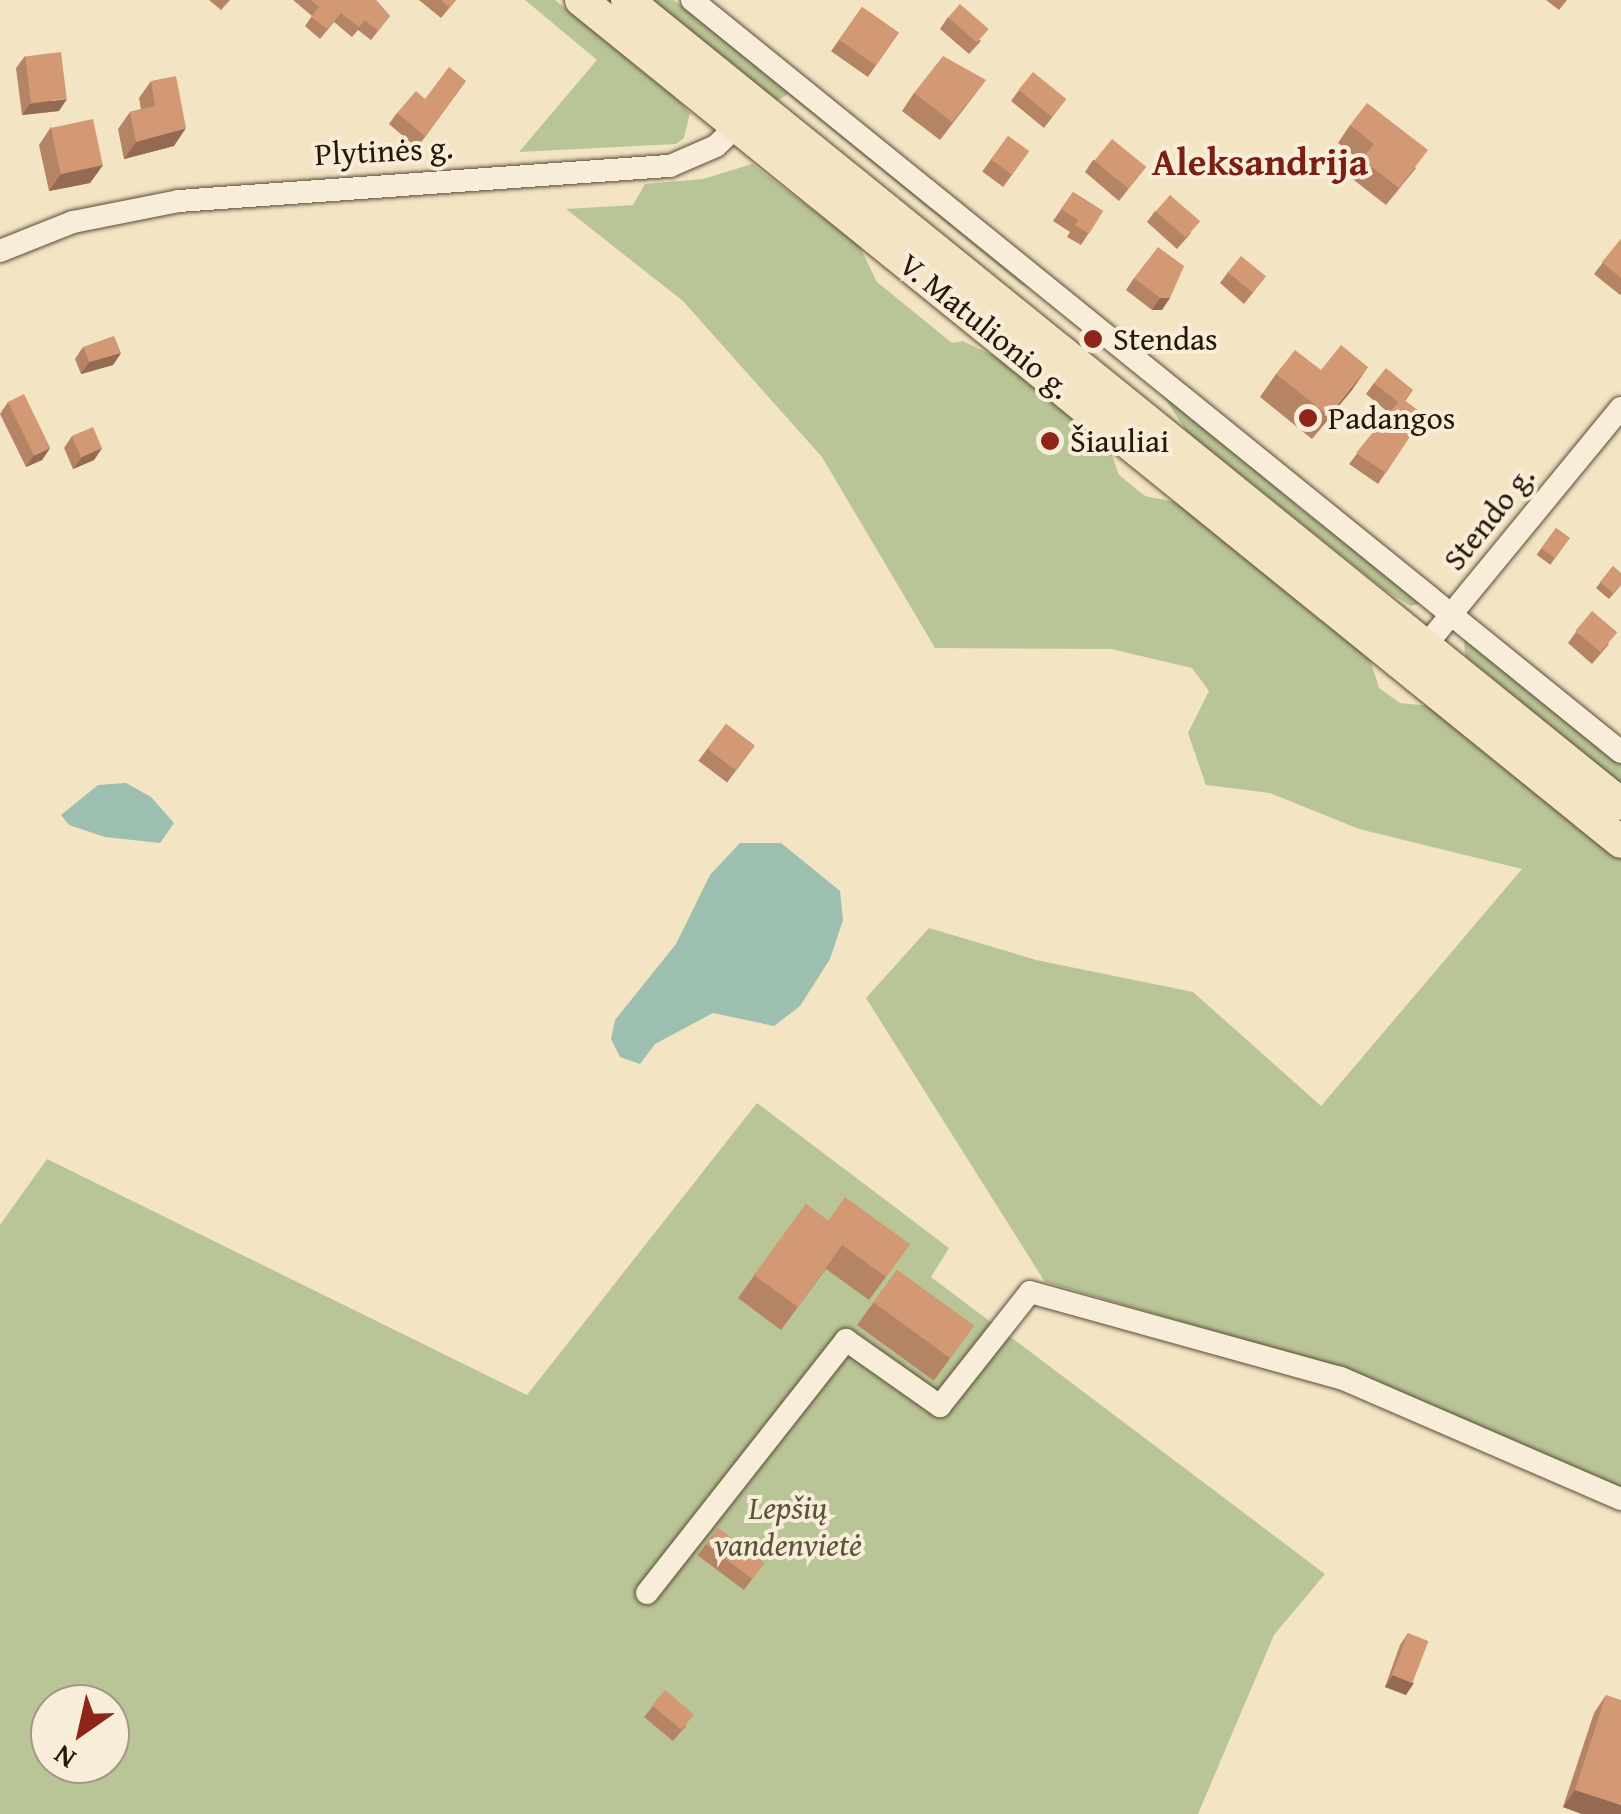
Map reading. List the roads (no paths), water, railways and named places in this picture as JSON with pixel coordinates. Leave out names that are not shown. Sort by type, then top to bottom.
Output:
[{"type":"highway","name":"V. Matulionio g.","points":[[580,0],[748,114]]},
{"type":"highway","name":"V. Matulionio g.","points":[[627,0],[748,114],[1416,657],[1621,842]]},
{"type":"highway","name":"V. Matulionio g.","points":[[1416,657],[1621,804]]},
{"type":"street","points":[[692,0],[1621,752]]},
{"type":"street","name":"Plytinės g.","points":[[0,252],[73,222],[179,201],[670,166],[716,146],[748,114]]},
{"type":"street","name":"Stendo g.","points":[[1416,657],[1621,408]]},
{"type":"street","points":[[647,1592],[846,1340],[940,1406],[1030,1292],[1341,1378],[1621,1500]]},
{"type":"place","name":"Stendas","points":[[1093,339]]},
{"type":"place","name":"Padangos","points":[[1308,418]]},
{"type":"place","name":"Šiauliai","points":[[1050,441]]},
{"type":"district","name":"Aleksandrija","points":[[1260,162]]},
{"type":"park label","name":"Lepšių vandenvietė","points":[[788,1528]]}]
